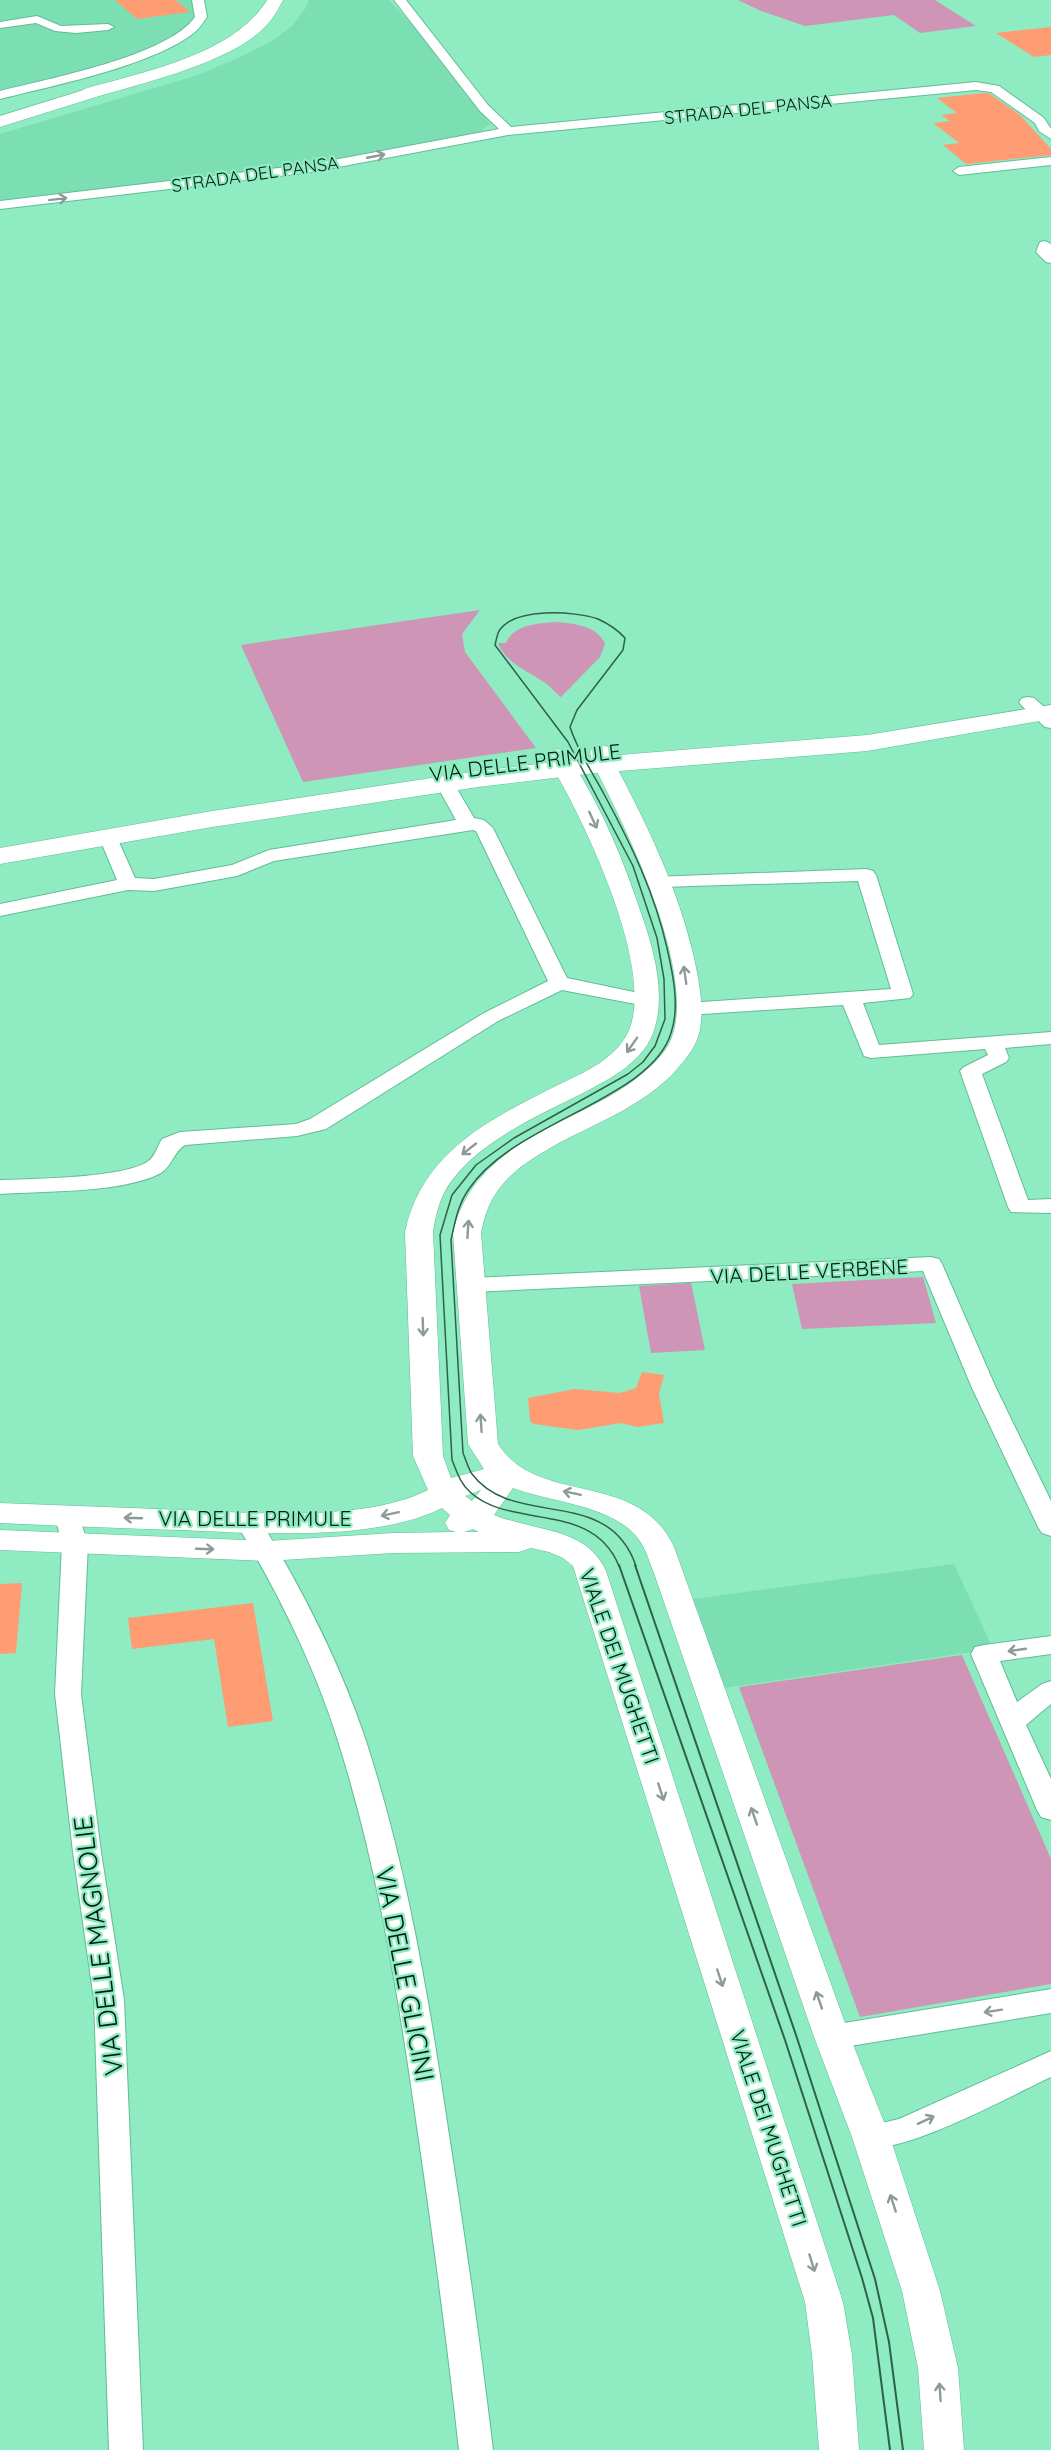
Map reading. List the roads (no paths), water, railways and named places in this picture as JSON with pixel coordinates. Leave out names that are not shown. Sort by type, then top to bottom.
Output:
[{"type":"main road","points":[[0,122],[208,46],[248,20],[260,0]]},
{"type":"main road","points":[[0,114],[188,62],[224,47],[258,25],[268,15],[275,0]]},
{"type":"main road","name":"VIA DELLE PRIMULE","points":[[0,856],[105,830],[460,768],[867,743],[1046,708]]},
{"type":"main road","name":"VIA DELLE PRIMULE","points":[[0,842],[105,830],[445,783],[562,762]]},
{"type":"street","points":[[0,95],[96,68],[160,46],[193,28],[201,17],[198,0]]},
{"type":"street","points":[[400,0],[484,108],[508,131]]},
{"type":"street","points":[[0,25],[37,19],[59,29],[108,27]]},
{"type":"street","name":"STRADA DEL PANSA","points":[[0,205],[312,168],[508,131],[987,86],[996,88],[1046,122]]},
{"type":"street","points":[[1046,122],[1043,128],[1051,135]]},
{"type":"street","points":[[959,171],[1051,161]]},
{"type":"street","points":[[1045,245],[1043,252],[1051,259]]},
{"type":"street","points":[[603,758],[649,849],[661,881],[678,937],[688,1009],[687,1032],[677,1052],[660,1072],[636,1089],[506,1164],[479,1195],[470,1215],[467,1233],[483,1441],[493,1463],[515,1479],[591,1497],[609,1504],[627,1513],[655,1539],[669,1573],[832,2037],[871,2137],[921,2291],[938,2368],[944,2450]]},
{"type":"street","name":"VIALE DEI MUGHETTI","points":[[562,762],[575,782],[621,885],[637,937],[646,1000],[643,1026],[636,1042],[622,1058],[605,1071],[472,1145],[453,1162],[433,1188],[423,1210],[419,1232],[428,1456],[433,1477],[445,1494],[473,1517],[496,1528],[553,1542],[573,1550],[585,1560],[595,1584],[824,2302],[832,2355],[840,2450]]},
{"type":"street","name":"VIA DELLE PRIMULE","points":[[445,783],[468,824],[477,824],[483,828],[559,983]]},
{"type":"street","points":[[0,910],[128,884],[154,885],[237,870],[269,856],[468,824]]},
{"type":"street","points":[[105,830],[128,884]]},
{"type":"street","points":[[661,881],[866,875],[903,994],[688,1009]]},
{"type":"street","points":[[0,1187],[130,1176],[155,1167],[167,1152],[170,1144],[180,1139],[297,1130],[318,1124],[491,1017],[559,983],[646,1000]]},
{"type":"street","points":[[851,998],[871,1052],[1051,1038]]},
{"type":"street","points":[[993,1043],[999,1058],[971,1071],[1019,1207],[1051,1206]]},
{"type":"street","name":"VIA DELLE VERBENE","points":[[471,1285],[931,1264],[984,1388],[1051,1527]]},
{"type":"street","name":"VIA DELLE PRIMULE","points":[[0,1540],[72,1530],[305,1522],[383,1515],[419,1507],[475,1480],[505,1473]]},
{"type":"street","name":"VIA DELLE PRIMULE","points":[[393,1543],[444,1531],[473,1517],[489,1504],[505,1473]]},
{"type":"street","name":"VIA DELLE PRIMULE","points":[[0,1513],[72,1530],[267,1551],[393,1543],[553,1542]]},
{"type":"street","name":"VIA DELLE GLICINI","points":[[249,1523],[267,1551],[327,1676],[352,1739],[381,1845],[404,1950],[427,2088],[458,2296],[476,2450]]},
{"type":"street","name":"VIA DELLE MAGNOLIE","points":[[72,1530],[68,1694],[87,1852],[109,2000],[126,2450]]},
{"type":"street","points":[[1051,1645],[984,1654],[1051,1810]]},
{"type":"street","points":[[1012,1723],[1031,1704],[1051,1691]]},
{"type":"street","points":[[832,2037],[1051,2001]]},
{"type":"street","points":[[871,2137],[904,2130],[1051,2063]]},
{"type":"tram line","points":[[619,1566],[607,1545],[590,1532],[550,1518],[507,1510],[487,1503],[467,1489],[452,1460],[440,1235],[452,1195],[476,1165],[514,1138],[628,1074],[643,1062],[655,1046],[665,1019],[664,979],[657,938],[633,866],[568,742],[495,645],[499,631],[507,623],[518,618],[546,613],[575,614],[598,619],[613,627],[625,638],[623,650],[577,710],[570,727],[581,754],[624,832],[656,908],[675,990],[674,1023],[658,1056],[637,1076],[610,1094],[516,1146],[489,1166],[462,1201],[451,1240],[463,1453],[472,1474],[490,1491],[511,1500],[583,1516],[604,1525],[623,1541],[636,1566]]},
{"type":"tram line","points":[[619,1565],[785,2040],[862,2278],[873,2318],[890,2450]]},
{"type":"tram line","points":[[635,1565],[797,2038],[875,2279],[889,2342],[903,2450]]}]
